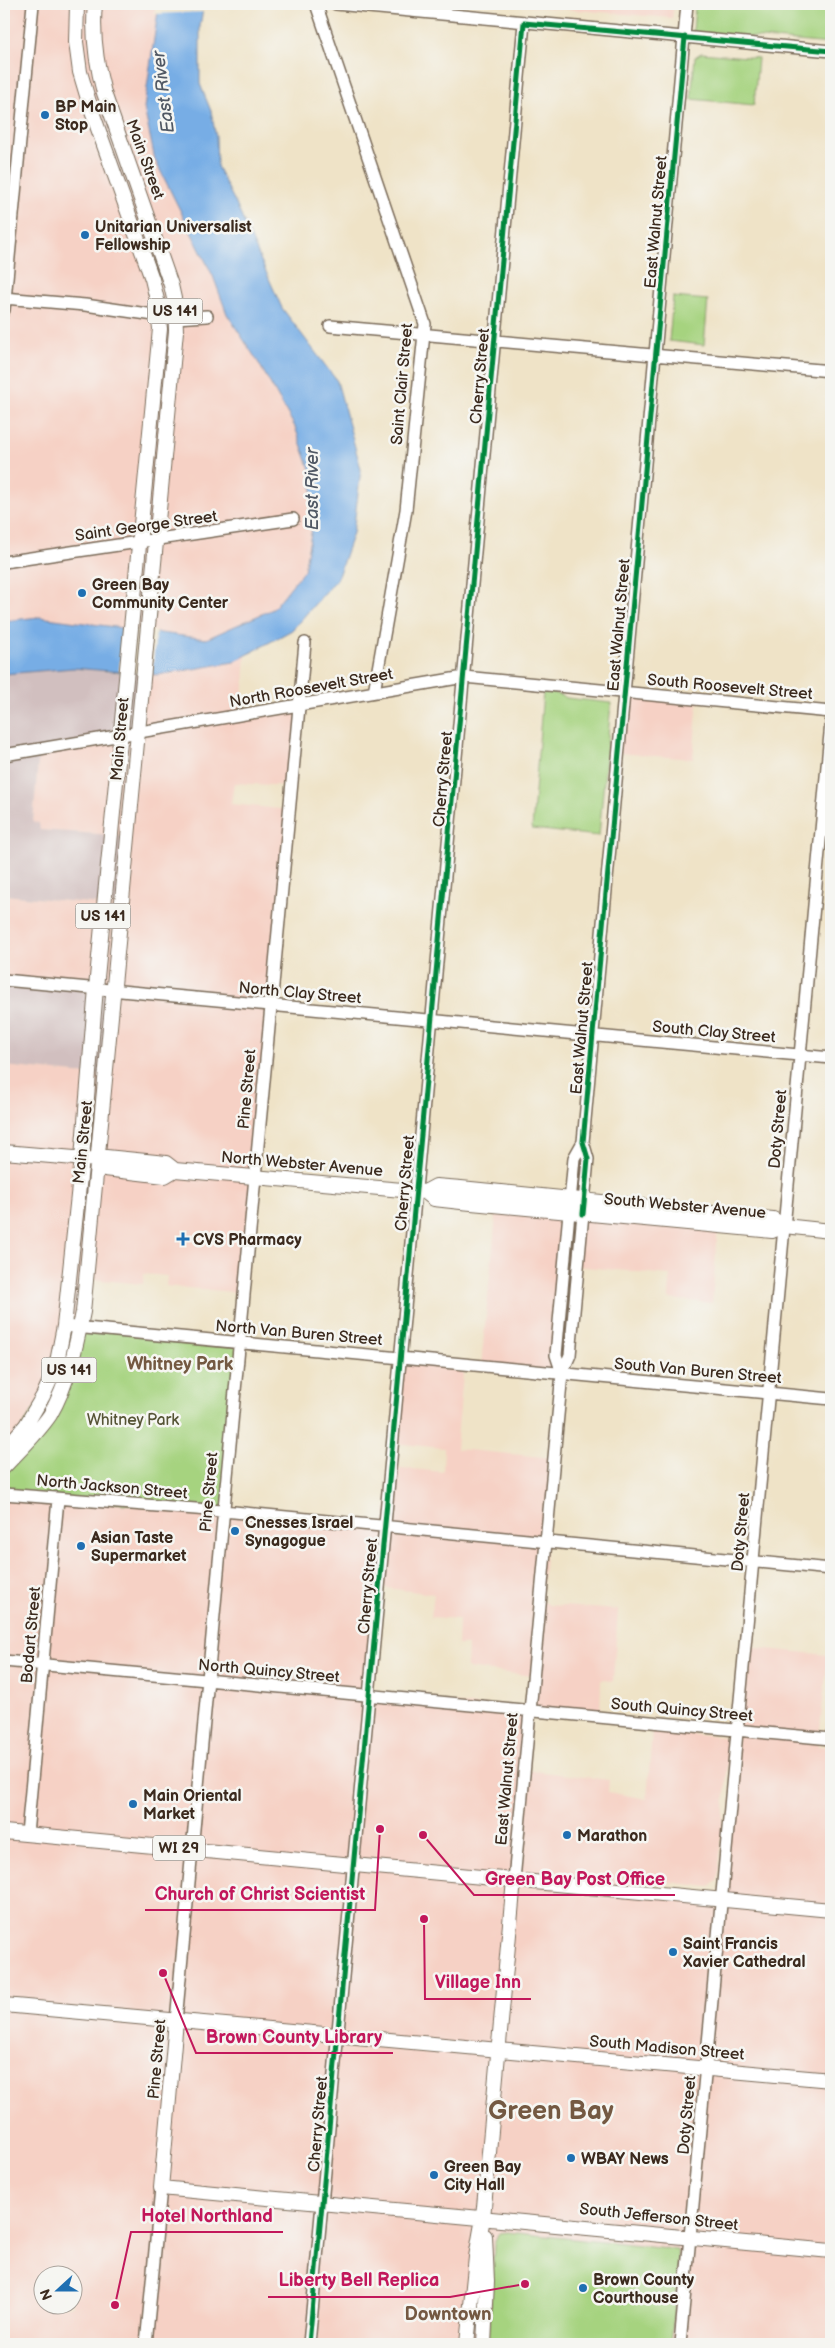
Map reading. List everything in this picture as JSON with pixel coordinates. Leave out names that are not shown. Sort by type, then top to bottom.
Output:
[{"type":"main road","name":"Main Street","points":[[4,1450],[26,1425],[43,1396],[56,1366],[64,1326],[82,1158],[96,988],[160,329],[152,280],[91,109],[80,72],[76,42],[77,4]]},
{"type":"main road","name":"Main Street","points":[[4,1467],[49,1416],[60,1396],[80,1328],[98,1160],[176,318],[171,285],[100,77],[93,41],[95,4]]},
{"type":"main road","name":"North Webster Avenue","points":[[4,1152],[98,1160],[104,1169],[165,1176],[175,1170],[420,1191],[436,1186],[585,1199]]},
{"type":"main road","name":"North Webster Avenue","points":[[420,1191],[434,1199],[583,1214]]},
{"type":"main road","name":"South Webster Avenue","points":[[585,1199],[773,1219],[784,1226],[831,1231]]},
{"type":"main road","name":"South Webster Avenue","points":[[583,1214],[772,1231],[784,1226]]},
{"type":"main road","name":"WI 29","points":[[4,1832],[514,1880]]},
{"type":"main road","points":[[514,1880],[831,1910]]},
{"type":"main road","name":"East Walnut Street","points":[[467,2344],[477,2244],[483,2218],[514,1880]]},
{"type":"main road","name":"South Madison Street","points":[[4,2005],[706,2068],[831,2076]]},
{"type":"main road","name":"Pine Street","points":[[161,2188],[176,2021]]},
{"type":"main road","name":"South Jefferson Street","points":[[161,2188],[831,2251]]},
{"type":"main road","name":"East Walnut Street","points":[[483,2218],[487,2282],[484,2344]]},
{"type":"street","points":[[4,310],[33,4]]},
{"type":"street","name":"Saint Clair Street","points":[[316,4],[425,321],[406,510],[374,692]]},
{"type":"street","points":[[336,4],[831,51]]},
{"type":"street","name":"East Walnut Street","points":[[514,1880],[562,1373],[570,1355],[585,1199],[588,1159],[583,1142],[687,4]]},
{"type":"street","name":"Cherry Street","points":[[309,2344],[400,1358],[420,1191],[432,1020],[524,23]]},
{"type":"street","points":[[4,298],[85,305],[176,318],[207,316]]},
{"type":"street","points":[[330,326],[495,339],[831,371]]},
{"type":"street","name":"Saint George Street","points":[[4,562],[292,520]]},
{"type":"street","name":"Pine Street","points":[[176,2021],[305,643]]},
{"type":"street","name":"North Roosevelt Street","points":[[4,755],[138,734],[464,677],[625,692]]},
{"type":"street","name":"South Roosevelt Street","points":[[625,692],[831,712]]},
{"type":"street","name":"Doty Street","points":[[680,2344],[831,723]]},
{"type":"street","name":"North Clay Street","points":[[4,980],[593,1036]]},
{"type":"street","name":"South Clay Street","points":[[593,1036],[831,1058]]},
{"type":"street","name":"East Walnut Street","points":[[562,1373],[556,1355],[570,1197],[574,1158],[583,1142]]},
{"type":"street","name":"North Van Buren Street","points":[[64,1326],[562,1373]]},
{"type":"street","name":"South Van Buren Street","points":[[562,1373],[831,1399]]},
{"type":"street","name":"North Jackson Street","points":[[4,1494],[224,1512],[831,1569]]},
{"type":"street","name":"Bodart Street","points":[[28,1834],[58,1499]]},
{"type":"street","name":"North Quincy Street","points":[[4,1661],[530,1711]]},
{"type":"street","name":"South Quincy Street","points":[[530,1711],[831,1739]]},
{"type":"street","name":"Pine Street","points":[[146,2344],[161,2188]]},
{"type":"shaded area","points":[[4,4],[159,4],[153,45],[168,187],[213,276],[227,314],[258,362],[295,428],[311,472],[314,518],[304,570],[273,609],[206,639],[39,617],[4,621],[4,310],[16,177],[10,173],[4,173]]},
{"type":"shaded area","points":[[504,4],[674,4],[672,18]]},
{"type":"shaded area","points":[[246,655],[242,714],[299,705],[291,786],[234,783],[231,804],[289,810],[244,1293],[166,1286],[167,1276],[144,1274],[143,1284],[79,1278],[75,1327],[60,1370],[4,1454],[4,1066],[106,1076],[4,980],[4,895],[122,906],[128,836],[39,830],[33,822],[39,749],[143,674],[136,673],[158,675],[234,662]]},
{"type":"shaded area","points":[[73,668],[143,675],[138,734],[39,749],[33,822],[39,823],[40,830],[128,836],[122,906],[4,895],[4,674]]},
{"type":"shaded area","points":[[625,692],[698,699],[693,759],[619,753]]},
{"type":"shaded area","points":[[4,980],[113,990],[106,1076],[4,1066]]},
{"type":"shaded area","points":[[497,1206],[718,1226],[712,1303],[669,1299],[670,1275],[564,1265],[562,1289],[562,1373],[481,1365]]},
{"type":"shaded area","points":[[401,1358],[464,1364],[456,1449],[554,1458],[541,1600],[549,1605],[618,1610],[613,1681],[601,1680],[600,1718],[530,1711],[525,1770],[609,1780],[608,1792],[647,1799],[652,1731],[723,1737],[727,1741],[729,1748],[718,1880],[709,1887],[644,1879],[643,1892],[722,1900],[746,1647],[828,1655],[818,1746],[831,1747],[825,1825],[831,1826],[831,2344],[4,2344],[4,1494],[385,1527],[390,1467],[443,1472],[444,1448],[393,1443]],"holes":[[[379,1587],[434,1594],[431,1617],[459,1619],[458,1645],[468,1645],[467,1668],[533,1676],[530,1711],[369,1696]]]},
{"type":"green space","points":[[695,4],[831,4],[831,44],[693,32]]},
{"type":"green space","points":[[701,53],[758,58],[754,105],[691,99],[695,57]]},
{"type":"green space","points":[[673,297],[708,300],[704,345],[669,341]]},
{"type":"green space","points":[[543,692],[555,693],[567,698],[611,703],[599,836],[532,829]]},
{"type":"green space","name":"Whitney Park","points":[[75,1327],[240,1343],[224,1512],[4,1494],[4,1454],[60,1370]]},
{"type":"green space","points":[[508,2232],[677,2250],[679,2259],[671,2344],[489,2344],[494,2244],[499,2233]]},
{"type":"water","name":"East River","points":[[159,4],[204,4],[200,26],[200,84],[211,111],[216,137],[217,166],[282,308],[337,381],[361,469],[353,533],[337,579],[292,630],[234,662],[158,675],[73,668],[4,674],[4,621],[39,617],[206,639],[273,609],[304,570],[314,518],[311,472],[295,427],[258,362],[227,314],[213,276],[155,160],[144,108]]},
{"type":"pier","points":[[156,4],[206,4],[205,12],[154,14]]},
{"type":"pier","points":[[123,628],[156,631],[152,675],[119,671]]},
{"type":"cycle path","points":[[309,2344],[524,23],[831,51]]},
{"type":"cycle path","points":[[583,1214],[588,1159],[583,1142],[685,37]]},
{"type":"place","name":"BP Main Stop","points":[[45,115]]},
{"type":"place","name":"Unitarian Universalist Fellowship","points":[[85,235]]},
{"type":"place","name":"Green Bay Community Center","points":[[82,593]]},
{"type":"place","name":"CVS Pharmacy","points":[[183,1239]]},
{"type":"place","name":"Cnesses Israel Synagogue","points":[[235,1531]]},
{"type":"place","name":"Asian Taste Supermarket","points":[[81,1546]]},
{"type":"place","name":"Main Oriental Market","points":[[133,1804]]},
{"type":"place","name":"Church of Christ Scientist","points":[[380,1829]]},
{"type":"place","name":"Green Bay Post Office","points":[[423,1835]]},
{"type":"place","name":"Marathon","points":[[567,1835]]},
{"type":"place","name":"Village Inn","points":[[424,1919]]},
{"type":"place","name":"Saint Francis Xavier Cathedral","points":[[673,1952]]},
{"type":"place","name":"Brown County Library","points":[[163,1973]]},
{"type":"place","name":"WBAY News","points":[[571,2158]]},
{"type":"place","name":"Green Bay City Hall","points":[[434,2175]]},
{"type":"place","name":"Liberty Bell Replica","points":[[525,2284]]},
{"type":"place","name":"Brown County Courthouse","points":[[583,2288]]},
{"type":"place","name":"Hotel Northland","points":[[115,2305]]},
{"type":"district","name":"Whitney Park","points":[[180,1364]]},
{"type":"district","name":"Green Bay","points":[[551,2110]]},
{"type":"district","name":"Downtown","points":[[448,2313]]}]
